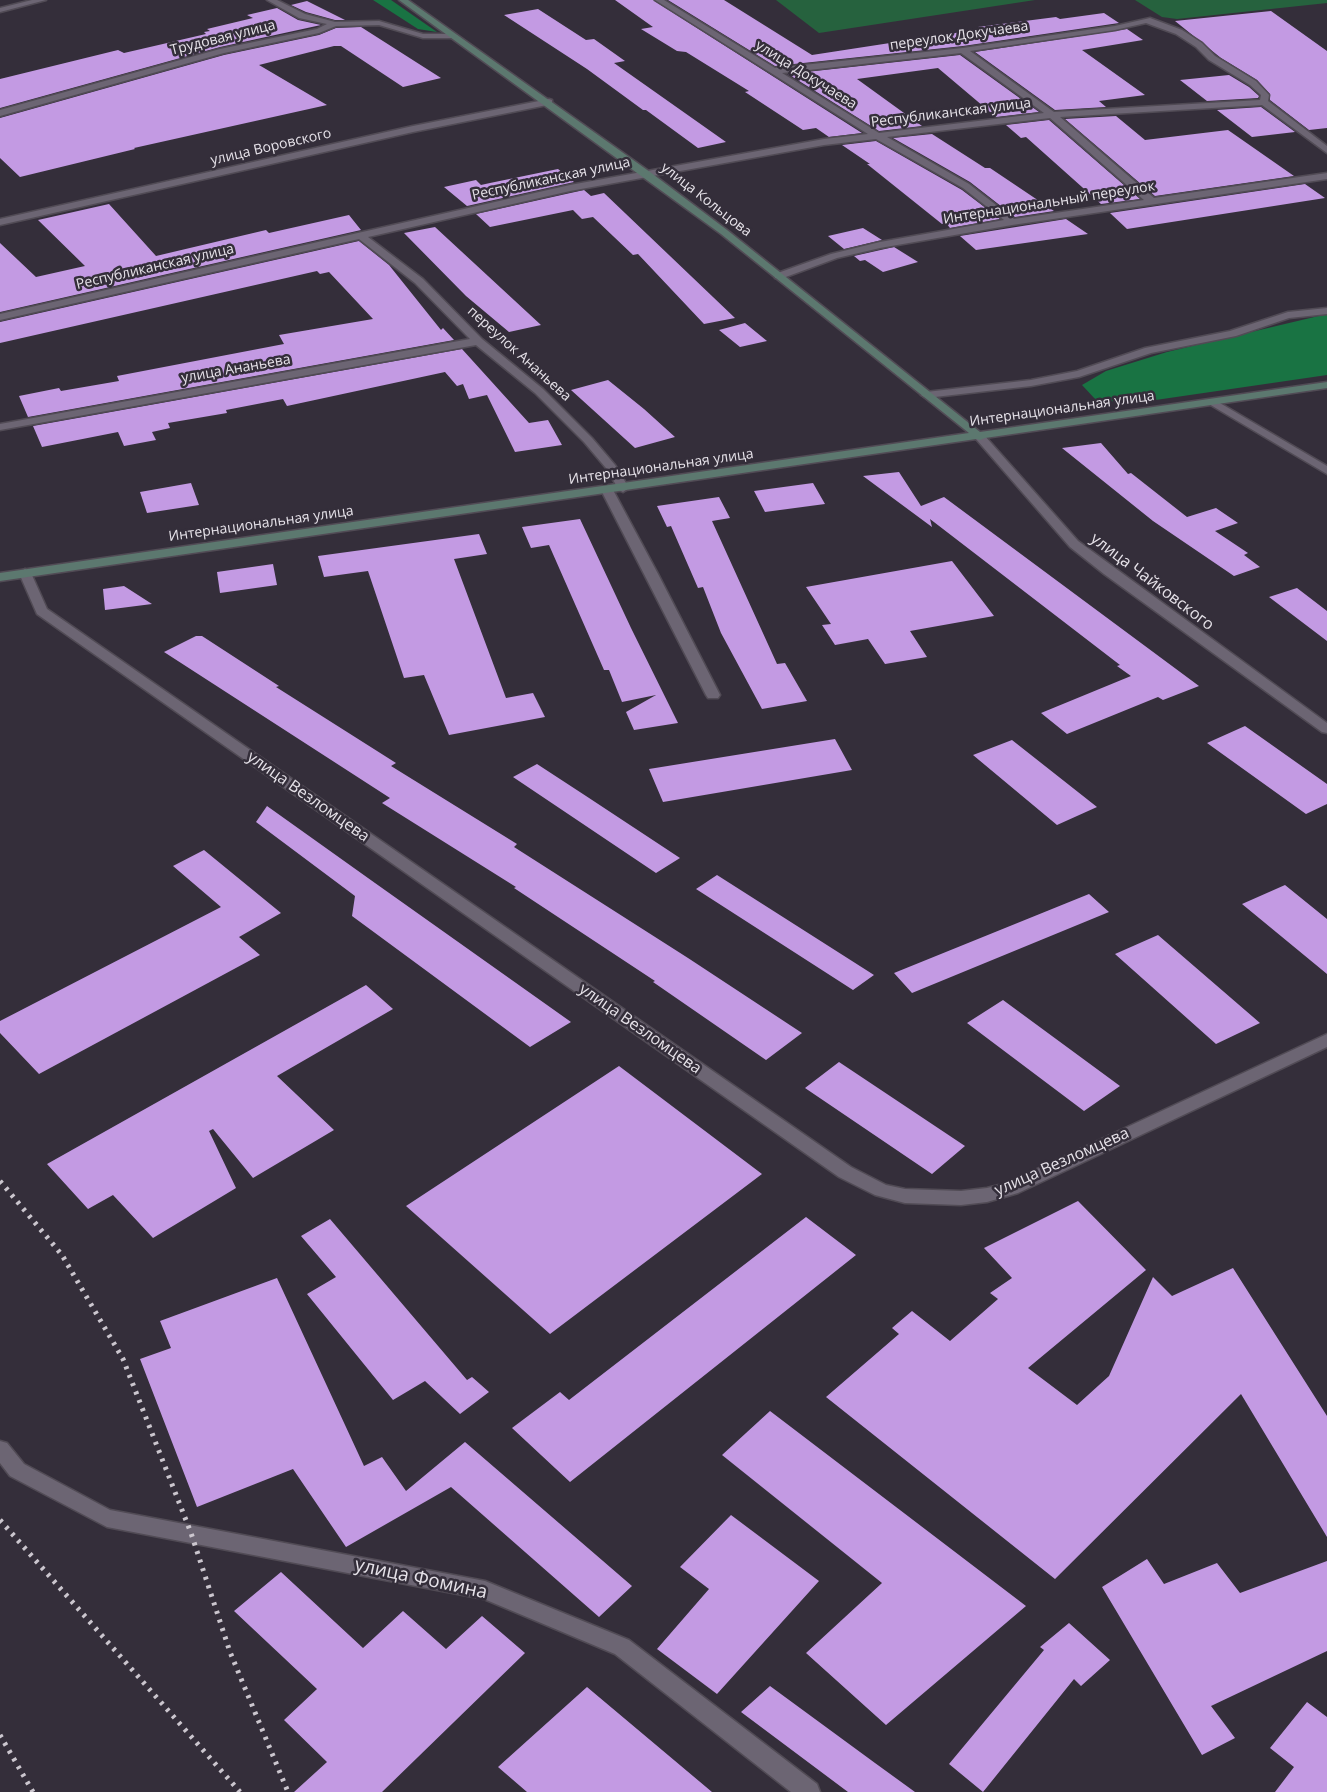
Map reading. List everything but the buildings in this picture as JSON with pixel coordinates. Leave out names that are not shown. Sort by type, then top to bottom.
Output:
[{"type":"main road","name":"улица Кольцова","points":[[403,0],[549,102],[647,174],[980,436]]},
{"type":"main road","name":"Интернациональная улица","points":[[0,576],[623,488],[1327,385]]},
{"type":"street","points":[[0,10],[42,0]]},
{"type":"street","points":[[271,0],[302,16],[335,24]]},
{"type":"street","name":"улица Докучаева","points":[[659,0],[876,135],[966,186],[1012,222]]},
{"type":"street","name":"переулок Докучаева","points":[[774,71],[963,50],[1115,28],[1147,20],[1179,32],[1199,45],[1212,58],[1253,83],[1265,95],[1264,102]]},
{"type":"street","name":"Трудовая улица","points":[[0,113],[223,50],[319,31],[335,24],[379,23],[423,36],[454,36]]},
{"type":"street","points":[[963,50],[1052,115],[1151,201]]},
{"type":"street","name":"улица Воровского","points":[[0,222],[412,129],[549,102]]},
{"type":"street","points":[[1264,102],[1327,150]]},
{"type":"street","name":"Республиканская улица","points":[[0,317],[360,235],[647,174],[876,135],[1052,115],[1264,102]]},
{"type":"street","name":"Интернациональный переулок","points":[[779,276],[834,256],[880,245],[1012,222],[1327,176]]},
{"type":"street","name":"переулок Ананьева","points":[[360,235],[419,281],[478,341],[539,391],[569,420],[611,466],[623,488]]},
{"type":"street","points":[[926,395],[1031,383],[1078,374],[1149,350],[1232,334],[1288,315],[1327,310]]},
{"type":"street","name":"улица Ананьева","points":[[0,428],[478,341]]},
{"type":"street","points":[[1213,402],[1327,471]]},
{"type":"street","name":"улица Чайковского","points":[[980,436],[1074,544],[1116,577],[1327,729]]},
{"type":"street","points":[[607,490],[713,695]]},
{"type":"street","name":"улица Везломцева","points":[[25,573],[41,611],[837,1167],[881,1190],[905,1196],[961,1198],[987,1195],[1012,1188],[1327,1040]]},
{"type":"street","name":"улица Фомина","points":[[0,1449],[17,1470],[108,1518],[485,1590],[622,1647],[809,1792]]},
{"type":"green space","points":[[373,0],[391,0],[437,32],[418,29]]},
{"type":"green space","points":[[776,0],[1035,0],[819,33]]},
{"type":"green space","points":[[1135,0],[1327,0],[1327,3],[1177,19],[1162,17]]},
{"type":"green space","points":[[1327,314],[1327,375],[1135,403],[1096,400],[1082,385],[1106,371],[1167,352]]},
{"type":"railway","points":[[0,1181],[62,1255],[123,1359],[191,1533],[230,1652],[288,1792]]},
{"type":"railway","points":[[0,1520],[240,1792]]},
{"type":"railway","points":[[0,1735],[33,1792]]}]
